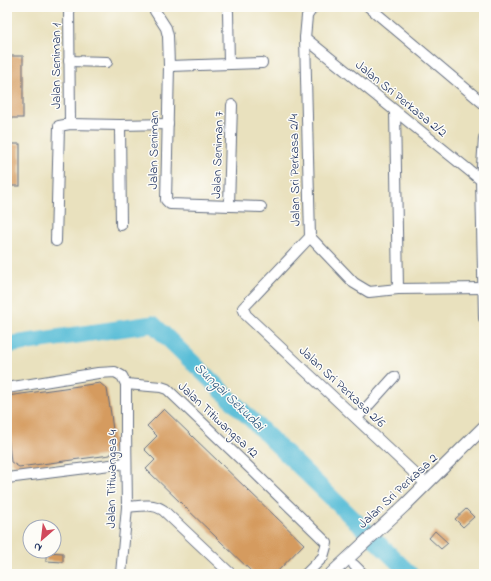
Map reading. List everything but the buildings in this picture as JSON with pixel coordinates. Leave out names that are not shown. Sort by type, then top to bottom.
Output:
[{"type":"street","name":"Jalan Seniman 1","points":[[69,7],[70,124]]},
{"type":"street","name":"Jalan Seniman","points":[[154,7],[166,28],[168,36],[167,203],[261,207]]},
{"type":"street","name":"Jalan Sri Perkasa 2/4","points":[[243,308],[310,237],[305,38],[307,16],[314,7]]},
{"type":"street","points":[[369,7],[484,104]]},
{"type":"street","points":[[228,12],[229,64]]},
{"type":"street","name":"Jalan Sri Perkasa 2/2","points":[[305,38],[481,180]]},
{"type":"street","points":[[70,61],[107,62]]},
{"type":"street","points":[[169,66],[262,63]]},
{"type":"street","name":"Jalan Seniman 7","points":[[229,205],[232,105]]},
{"type":"street","points":[[395,111],[398,289]]},
{"type":"street","points":[[56,241],[58,127],[61,125],[70,124],[168,124]]},
{"type":"street","points":[[120,125],[121,225]]},
{"type":"street","points":[[484,138],[481,180],[484,318]]},
{"type":"street","points":[[310,237],[354,283],[369,292],[398,289],[483,288]]},
{"type":"street","name":"Jalan Sri Perkasa 2/6","points":[[243,308],[246,315],[426,484]]},
{"type":"street","points":[[7,388],[98,373],[115,372],[122,376],[126,384]]},
{"type":"street","points":[[357,418],[394,377]]},
{"type":"street","name":"Jalan Titiwangsa 4","points":[[120,574],[127,507],[126,384]]},
{"type":"street","name":"Jalan Titiwangsa 12","points":[[126,384],[161,387],[167,390],[327,543],[324,557],[306,574]]},
{"type":"street","name":"Jalan Sri Perkasa 2","points":[[331,574],[352,560],[383,524],[484,427]]},
{"type":"street","points":[[7,478],[126,463]]},
{"type":"street","points":[[127,507],[150,505],[163,510],[232,574]]},
{"type":"street","points":[[352,560],[363,574]]},
{"type":"waterway","name":"Sungai Sekudai","points":[[7,345],[153,324],[410,574]]}]
